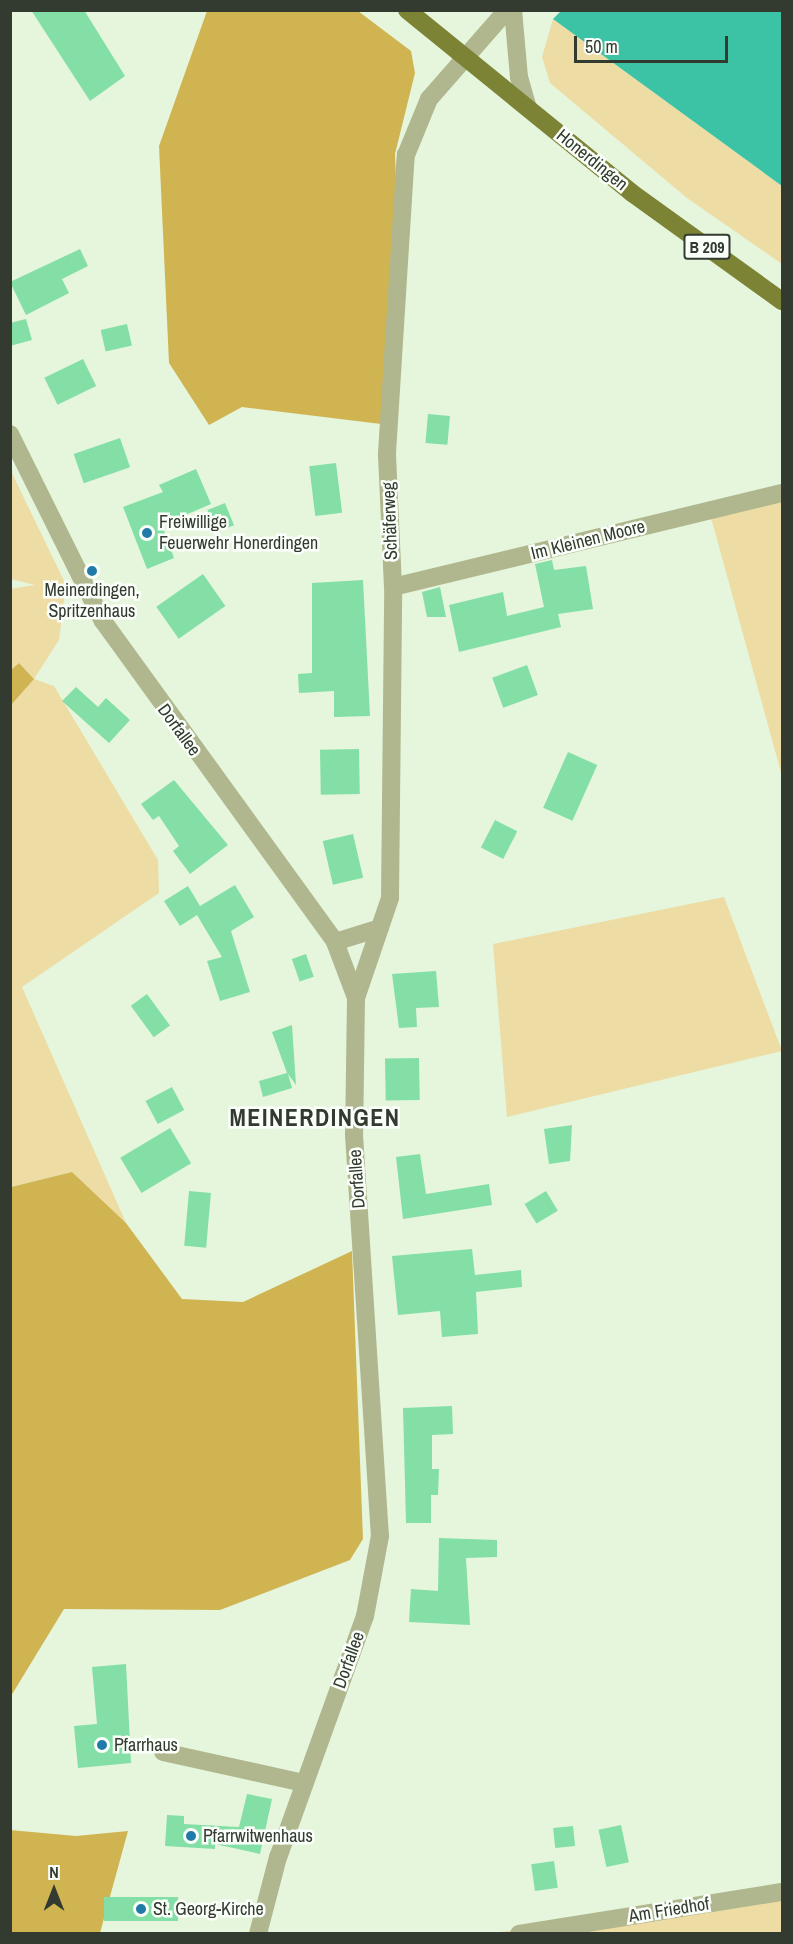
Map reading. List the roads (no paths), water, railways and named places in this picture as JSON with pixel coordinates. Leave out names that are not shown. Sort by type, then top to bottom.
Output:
[{"type":"main road","name":"Honerdingen","points":[[407,10],[633,193],[783,301]]},
{"type":"street","name":"Schäferweg","points":[[356,998],[390,898],[393,587],[387,453],[405,155],[429,99],[507,10]]},
{"type":"street","points":[[513,10],[519,77],[528,108]]},
{"type":"street","name":"Dorfallee","points":[[10,434],[103,621],[335,942],[356,998],[354,1135],[380,1536],[365,1616],[304,1783],[258,1934]]},
{"type":"street","name":"Im Kleinen Moore","points":[[393,587],[783,493]]},
{"type":"street","points":[[335,942],[380,927]]},
{"type":"street","points":[[163,1752],[304,1783]]},
{"type":"street","name":"Am Friedhof","points":[[519,1934],[783,1892]]},
{"type":"water","points":[[561,11],[782,11],[782,186],[553,19]]},
{"type":"place","name":"Freiwillige Feuerwehr Honerdingen","points":[[147,533]]},
{"type":"place","name":"Meinerdingen, Spritzenhaus","points":[[92,571]]},
{"type":"place","name":"Pfarrhaus","points":[[102,1745]]},
{"type":"place","name":"Pfarrwitwenhaus","points":[[191,1836]]},
{"type":"place","name":"St. Georg-Kirche","points":[[141,1909]]},
{"type":"district","name":"MEINERDINGEN","points":[[315,1118]]}]
